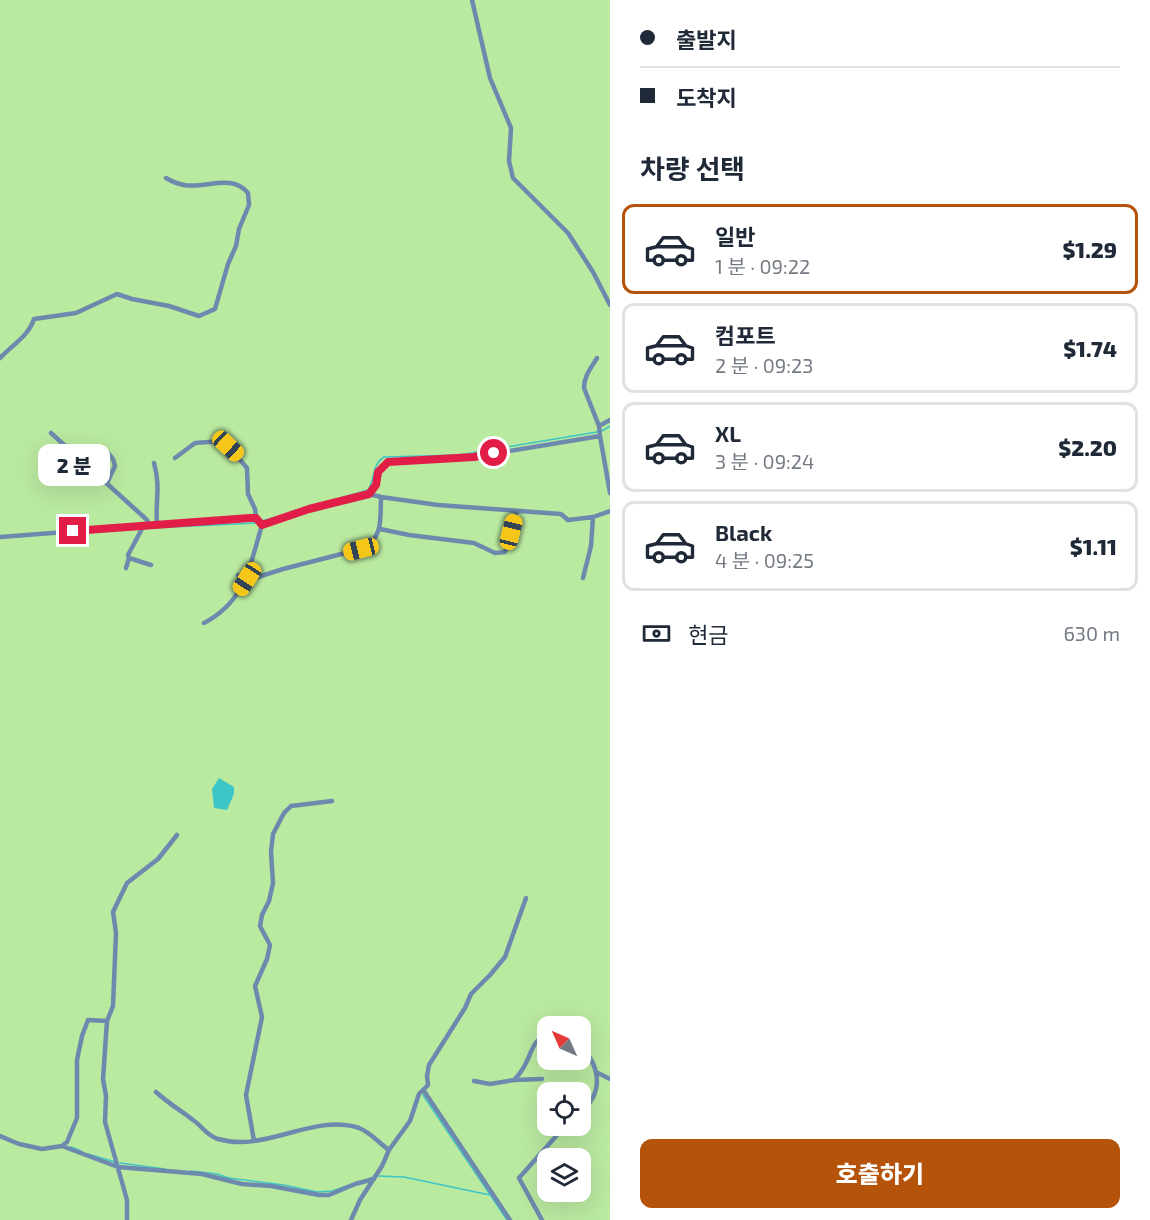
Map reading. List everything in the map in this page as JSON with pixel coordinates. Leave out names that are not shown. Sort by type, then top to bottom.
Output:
[{"type":"street","points":[[472,0],[490,78],[511,128],[510,161],[513,178],[567,233],[593,272],[610,305]]},
{"type":"street","points":[[0,358],[24,337],[34,319],[76,312],[117,294],[200,316],[214,309],[249,205],[248,193],[240,186],[226,183],[184,185],[166,178]]},
{"type":"street","points":[[597,358],[586,375],[584,388],[600,431],[610,493]]},
{"type":"street","points":[[369,494],[376,485],[378,472],[388,462],[474,457],[600,431],[610,420]]},
{"type":"street","points":[[51,433],[150,525]]},
{"type":"street","points":[[175,458],[195,443],[221,441],[228,446],[248,468],[248,494],[259,522],[247,579],[225,610],[204,622]]},
{"type":"street","points":[[107,452],[115,466],[107,483]]},
{"type":"street","points":[[154,463],[159,483],[156,505],[157,525]]},
{"type":"street","points":[[0,537],[150,525],[259,522],[369,494],[438,505],[561,514],[568,520],[593,517],[610,511]]},
{"type":"street","points":[[238,575],[252,579],[371,545],[380,529],[381,497]]},
{"type":"street","points":[[380,529],[474,543],[500,553],[505,552],[517,511]]},
{"type":"street","points":[[583,578],[591,546],[593,517]]},
{"type":"street","points":[[126,568],[129,551],[143,527]]},
{"type":"street","points":[[129,558],[151,565]]},
{"type":"street","points":[[254,1141],[246,1095],[262,1017],[255,986],[270,949],[260,926],[273,883],[271,852],[273,834],[284,813],[293,805],[332,801]]},
{"type":"street","points":[[127,1220],[127,1200],[105,1122],[105,1096],[102,1079],[107,1021],[113,1006],[116,933],[112,912],[127,883],[158,859],[177,835]]},
{"type":"street","points":[[351,1220],[389,1150],[410,1120],[419,1094],[428,1084],[429,1065],[465,1008],[471,993],[505,957],[526,898]]},
{"type":"street","points":[[62,1146],[67,1142],[77,1118],[77,1060],[86,1024],[88,1020],[107,1021]]},
{"type":"street","points":[[514,1080],[525,1065],[537,1041]]},
{"type":"street","points":[[591,1059],[598,1073],[610,1079]]},
{"type":"street","points":[[591,1102],[598,1073]]},
{"type":"street","points":[[474,1081],[490,1084],[542,1079]]},
{"type":"street","points":[[424,1091],[510,1220]]},
{"type":"street","points":[[156,1092],[171,1106],[195,1121],[210,1136],[228,1141],[254,1141],[289,1135],[312,1126],[346,1126],[360,1129],[389,1150]]},
{"type":"street","points":[[0,1136],[19,1144],[42,1149],[62,1146],[118,1167],[202,1174],[242,1184],[271,1186],[319,1195],[330,1195],[376,1177]]},
{"type":"street","points":[[542,1220],[519,1178],[556,1136]]},
{"type":"water","points":[[219,778],[234,787],[234,794],[227,810],[214,808],[212,789]]},
{"type":"waterway","points":[[602,431],[610,426]]},
{"type":"waterway","points":[[262,521],[368,490],[377,464],[384,457],[459,455],[597,432]]},
{"type":"waterway","points":[[151,528],[258,523]]},
{"type":"waterway","points":[[423,1095],[507,1220]]},
{"type":"waterway","points":[[71,1147],[81,1151]]},
{"type":"waterway","points":[[88,1154],[115,1162]]},
{"type":"waterway","points":[[120,1163],[165,1169]]},
{"type":"waterway","points":[[191,1171],[317,1192],[332,1191],[374,1177]]},
{"type":"waterway","points":[[378,1176],[404,1177],[490,1195]]},
{"type":"route","points":[[73,531],[250,518],[256,518],[262,525],[309,509],[369,494],[376,485],[378,472],[388,462],[474,457],[494,453]]}]
